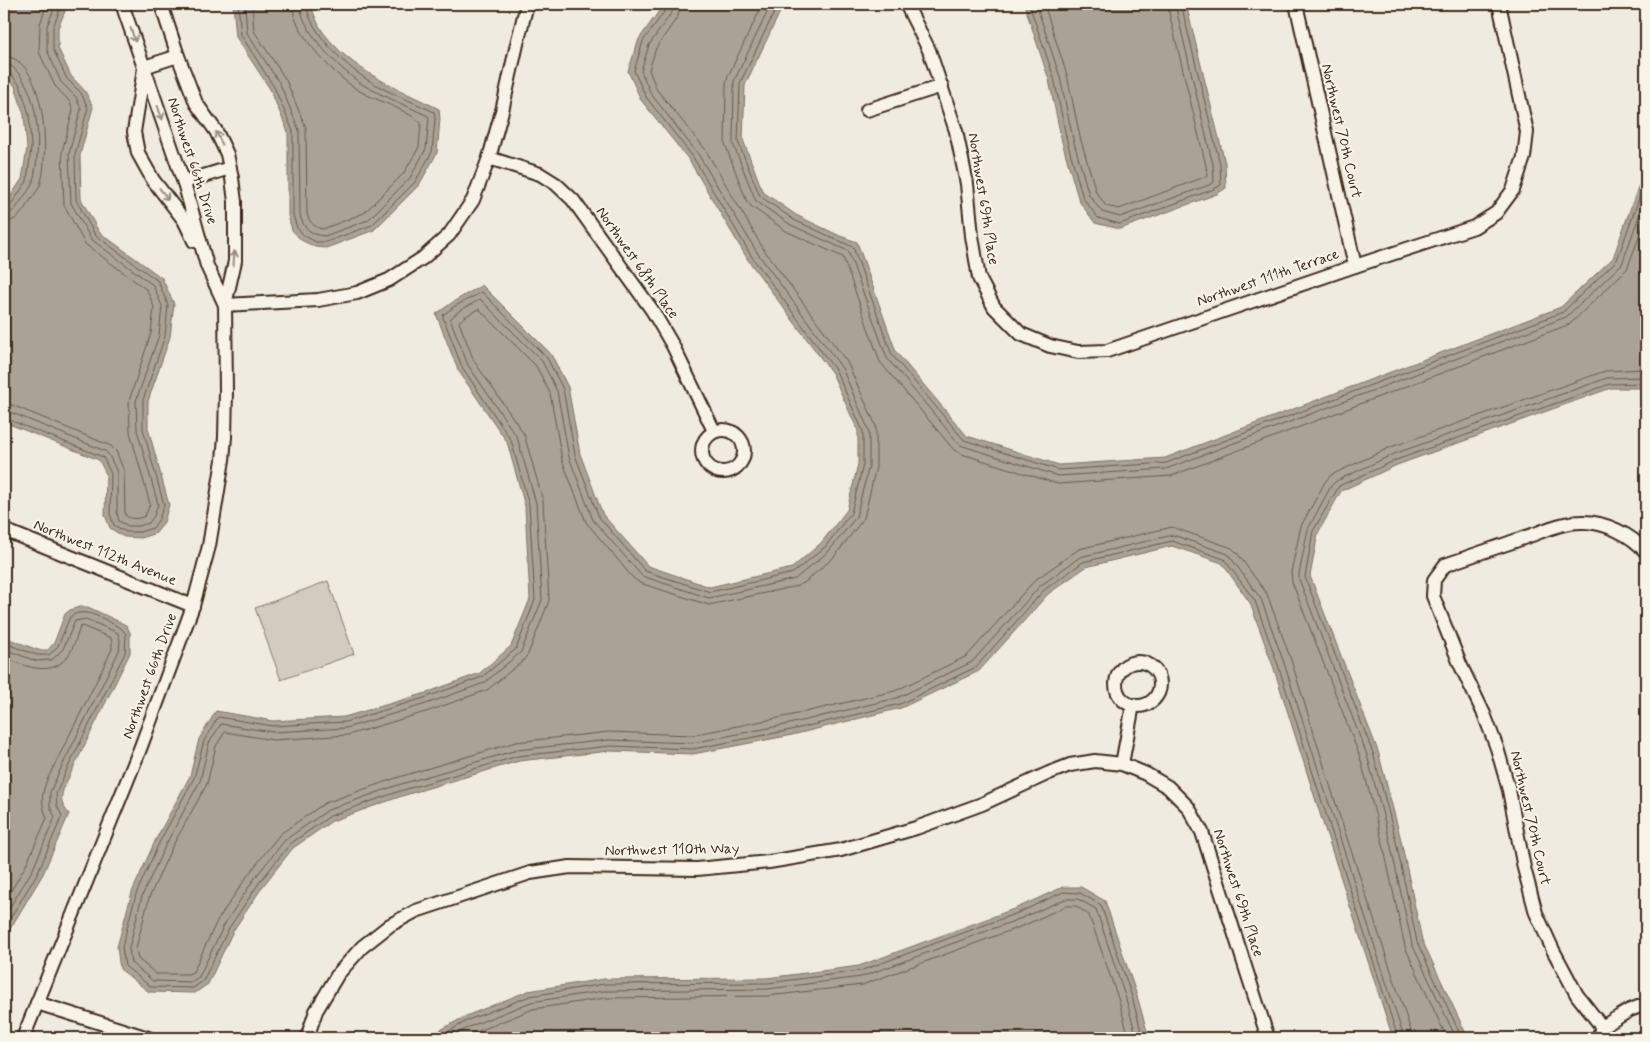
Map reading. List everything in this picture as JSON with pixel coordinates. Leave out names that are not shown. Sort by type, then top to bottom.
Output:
[{"type":"street","name":"Northwest 66th Drive","points":[[122,4],[184,182],[206,266]]},
{"type":"street","name":"Northwest 66th Drive","points":[[23,1038],[140,749],[194,606],[209,546],[226,437],[225,305],[235,261],[235,202],[230,168],[227,154],[216,131],[196,103],[161,4]]},
{"type":"street","points":[[225,305],[318,300],[357,293],[389,280],[423,258],[449,235],[473,200],[489,158],[527,4]]},
{"type":"street","name":"Northwest 69th Place","points":[[906,4],[929,50],[956,131],[967,184],[972,236],[979,278],[994,308],[1021,334]]},
{"type":"street","name":"Northwest 70th Court","points":[[1296,4],[1355,266]]},
{"type":"street","name":"Northwest 111th Terrace","points":[[1021,334],[1050,346],[1078,352],[1107,351],[1474,227],[1496,212],[1513,190],[1524,157],[1527,132],[1499,4]]},
{"type":"street","points":[[144,67],[178,56]]},
{"type":"street","name":"Northwest 66th Drive","points":[[144,67],[134,132],[138,153],[153,180],[184,220],[225,305]]},
{"type":"street","points":[[867,110],[942,86]]},
{"type":"street","name":"Northwest 68th Place","points":[[489,158],[540,174],[556,184],[573,200],[652,310],[673,346],[714,432]]},
{"type":"street","points":[[184,182],[230,168]]},
{"type":"street","name":"Northwest 70th Court","points":[[1600,1033],[1553,950],[1536,913],[1524,868],[1509,790],[1497,748],[1484,714],[1460,664],[1433,596],[1434,580],[1445,565],[1561,525],[1582,522],[1601,525],[1619,532],[1631,539],[1646,552]]},
{"type":"street","name":"Northwest 112th Avenue","points":[[4,530],[194,606]]},
{"type":"street","points":[[1122,764],[1133,705]]},
{"type":"street","name":"Northwest 110th Way","points":[[307,1038],[316,1011],[334,982],[362,947],[390,925],[426,908],[530,873],[570,868],[698,869],[769,862],[841,850],[916,828],[982,804],[1070,764],[1095,761],[1122,764]]},
{"type":"street","name":"Northwest 69th Place","points":[[1122,764],[1146,774],[1168,787],[1188,807],[1202,832],[1268,1038]]},
{"type":"street","points":[[37,1003],[148,1038]]},
{"type":"street","points":[[1600,1033],[1630,1010],[1646,1004]]},
{"type":"shaded area","points":[[328,581],[354,654],[281,680],[255,608]]},
{"type":"water","points":[[4,4],[68,4],[58,28],[58,48],[71,76],[85,91],[93,107],[80,155],[81,199],[99,232],[162,278],[174,304],[170,337],[148,401],[148,428],[169,505],[164,522],[156,533],[141,538],[124,537],[110,528],[105,515],[106,474],[99,460],[4,422],[4,206],[22,179],[27,148],[24,115],[15,86],[4,73]]},
{"type":"water","points":[[233,4],[310,4],[323,32],[348,58],[376,78],[439,109],[437,153],[419,185],[374,230],[326,248],[315,247],[301,240],[292,230],[288,216],[288,132],[270,89],[236,37]]},
{"type":"water","points":[[664,4],[776,4],[780,12],[745,85],[743,140],[763,192],[796,215],[857,242],[896,352],[967,436],[1059,465],[1165,458],[1561,307],[1613,258],[1638,187],[1646,177],[1646,388],[1611,388],[1397,465],[1341,491],[1318,533],[1310,576],[1378,751],[1400,836],[1422,940],[1468,1038],[1393,1038],[1273,666],[1250,603],[1222,563],[1172,546],[1086,567],[1048,594],[979,671],[901,708],[792,735],[693,754],[610,751],[519,761],[402,796],[332,821],[293,848],[263,886],[233,931],[208,984],[195,993],[149,992],[120,969],[117,947],[132,892],[156,839],[190,776],[199,739],[216,711],[273,721],[344,717],[423,694],[480,673],[511,646],[530,599],[525,506],[507,442],[458,370],[436,314],[453,302],[482,285],[551,354],[568,387],[580,454],[603,515],[648,566],[710,587],[792,568],[821,543],[847,510],[858,464],[858,431],[832,373],[748,260],[689,160],[641,100],[628,71],[639,39]]},
{"type":"water","points":[[1024,4],[1186,4],[1225,163],[1226,188],[1217,194],[1120,229],[1095,223],[1079,201],[1062,142],[1049,80]]},
{"type":"water","points":[[79,607],[88,607],[126,625],[130,632],[130,653],[64,787],[62,801],[69,814],[43,874],[4,939],[4,637],[38,650],[48,650],[54,643],[65,614]]},
{"type":"water","points":[[1063,887],[1081,887],[1105,901],[1149,1038],[432,1038],[435,1033],[466,1016],[528,991],[604,979],[767,978],[859,966],[1019,907]]}]
